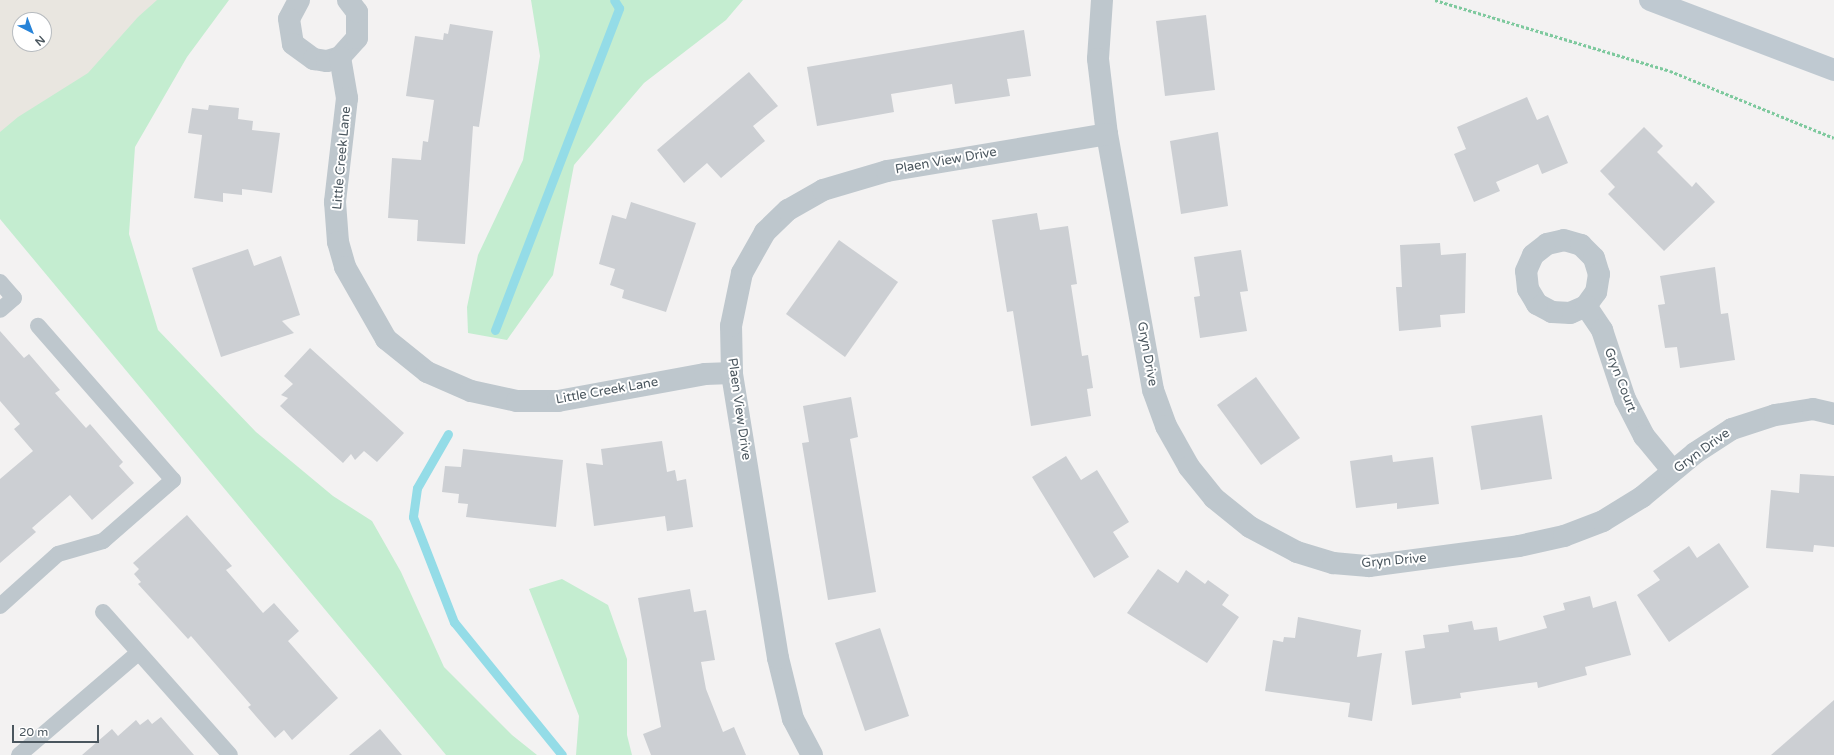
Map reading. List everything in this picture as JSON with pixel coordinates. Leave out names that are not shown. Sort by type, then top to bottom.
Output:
[{"type":"main road","points":[[1650,0],[1834,70]]},
{"type":"street","points":[[300,0],[289,19],[293,44],[314,60],[340,57],[357,38],[359,25],[357,12],[348,0]]},
{"type":"street","name":"Gryn Drive","points":[[1102,0],[1098,59],[1107,134],[1153,390],[1166,426],[1189,467],[1214,498],[1250,527],[1297,552],[1333,563],[1369,566],[1519,546],[1564,536],[1603,521],[1642,497],[1673,472],[1732,429],[1775,415],[1813,409],[1834,414]]},
{"type":"street","name":"Little Creek Lane","points":[[340,57],[347,98],[335,202],[338,242],[345,267],[386,339],[427,372],[471,391],[517,401],[558,401],[705,374],[732,373]]},
{"type":"street","name":"Plaen View Drive","points":[[812,755],[793,719],[778,658],[732,373],[731,326],[742,273],[765,232],[788,210],[823,190],[887,171],[1107,134]]},
{"type":"street","name":"Gryn Court","points":[[1586,306],[1602,330],[1625,398],[1644,436],[1673,472]]},
{"type":"lane","points":[[0,282],[14,298],[0,310]]},
{"type":"lane","points":[[0,606],[58,554],[103,541],[173,480],[38,326]]},
{"type":"lane","points":[[102,612],[230,755]]},
{"type":"lane","points":[[20,755],[138,652]]},
{"type":"path","points":[[1435,0],[1670,71],[1834,138]]},
{"type":"shaded area","points":[[0,0],[180,0],[0,157]]},
{"type":"green space","points":[[157,0],[229,0],[187,57],[135,147],[129,234],[158,330],[256,432],[333,496],[372,521],[401,572],[444,667],[512,735],[537,755],[446,755],[0,219],[0,132],[18,117],[88,73],[138,17]]},
{"type":"green space","points":[[531,0],[743,0],[726,20],[644,83],[574,165],[553,275],[507,340],[468,333],[467,307],[478,255],[523,160],[540,56]]},
{"type":"green space","points":[[562,579],[608,605],[627,659],[627,735],[632,755],[576,755],[579,716],[529,589]]},
{"type":"building","points":[[1206,15],[1215,90],[1165,96],[1156,21]]},
{"type":"building","points":[[450,24],[493,31],[479,127],[473,126],[465,244],[417,241],[418,220],[388,218],[392,158],[421,160],[423,141],[428,142],[434,100],[406,96],[415,36],[443,40],[444,33],[448,34]]},
{"type":"building","points":[[1024,30],[1031,76],[1007,79],[1010,96],[955,104],[952,84],[891,94],[894,112],[817,126],[807,67]]},
{"type":"building","points":[[749,72],[778,106],[753,126],[765,141],[721,178],[707,163],[684,183],[657,150]]},
{"type":"building","points":[[1527,97],[1537,120],[1548,115],[1568,163],[1542,174],[1538,164],[1496,182],[1500,191],[1474,202],[1454,154],[1466,149],[1457,127]]},
{"type":"building","points":[[209,105],[239,108],[238,119],[253,121],[252,130],[280,133],[272,193],[242,189],[242,195],[223,193],[223,202],[194,198],[202,135],[188,133],[192,108],[208,110]]},
{"type":"building","points":[[1644,127],[1663,146],[1657,152],[1692,187],[1696,182],[1715,202],[1664,251],[1608,194],[1615,187],[1600,171]]},
{"type":"building","points":[[1218,132],[1228,206],[1181,214],[1170,141]]},
{"type":"building","points":[[631,202],[696,223],[666,312],[622,298],[624,290],[610,285],[615,269],[599,264],[612,215],[626,219]]},
{"type":"building","points":[[1037,213],[1040,230],[1068,226],[1077,284],[1071,285],[1082,356],[1088,355],[1093,388],[1087,389],[1091,416],[1031,426],[1013,311],[1007,312],[992,220]]},
{"type":"building","points":[[839,240],[898,282],[845,357],[786,314]]},
{"type":"building","points":[[1440,243],[1441,255],[1466,253],[1465,313],[1440,315],[1441,327],[1399,331],[1396,287],[1402,287],[1400,245]]},
{"type":"building","points":[[248,249],[254,266],[281,256],[300,315],[282,321],[294,333],[221,357],[192,268]]},
{"type":"building","points":[[1241,250],[1248,291],[1240,292],[1247,331],[1200,338],[1194,297],[1200,296],[1194,257]]},
{"type":"building","points":[[1715,267],[1721,314],[1728,313],[1735,360],[1680,368],[1677,347],[1665,348],[1658,305],[1665,304],[1660,276]]},
{"type":"building","points":[[0,331],[24,358],[29,354],[60,390],[55,393],[86,428],[90,424],[123,462],[119,466],[134,483],[92,520],[70,495],[32,528],[36,532],[0,563],[0,479],[33,451],[14,429],[20,424],[0,401]]},
{"type":"building","points":[[310,348],[404,433],[377,462],[364,451],[355,460],[351,454],[343,463],[280,406],[288,398],[281,395],[293,384],[284,376]]},
{"type":"building","points":[[1256,377],[1300,438],[1261,465],[1217,405]]},
{"type":"building","points":[[851,397],[858,437],[850,439],[876,592],[828,600],[802,443],[809,442],[803,406]]},
{"type":"building","points":[[1542,415],[1552,479],[1481,490],[1471,426]]},
{"type":"building","points":[[662,441],[667,472],[675,470],[677,481],[686,479],[693,527],[667,531],[665,516],[594,526],[586,463],[603,465],[601,449]]},
{"type":"building","points":[[463,449],[563,460],[556,527],[466,517],[468,504],[458,503],[459,494],[442,492],[445,466],[461,467]]},
{"type":"building","points":[[1392,455],[1393,462],[1433,457],[1439,504],[1397,509],[1397,503],[1356,508],[1350,461]]},
{"type":"building","points":[[1066,456],[1081,480],[1097,470],[1129,522],[1113,532],[1129,557],[1094,578],[1032,477]]},
{"type":"building","points":[[1800,474],[1834,476],[1834,547],[1814,545],[1813,552],[1766,548],[1771,490],[1799,493]]},
{"type":"building","points":[[187,515],[232,566],[226,570],[263,613],[274,603],[299,631],[288,641],[338,698],[292,740],[284,730],[275,738],[248,707],[251,705],[191,636],[188,639],[138,584],[141,582],[134,574],[139,569],[133,563]]},
{"type":"building","points":[[1719,543],[1749,587],[1669,642],[1637,595],[1660,580],[1653,571],[1689,546],[1697,558]]},
{"type":"building","points":[[1158,569],[1178,583],[1186,570],[1205,584],[1208,580],[1229,595],[1222,605],[1239,617],[1207,663],[1127,613]]},
{"type":"building","points":[[690,589],[694,612],[706,610],[715,660],[701,662],[706,689],[723,732],[734,727],[746,755],[651,755],[643,734],[661,727],[638,598]]},
{"type":"building","points":[[1590,596],[1593,608],[1616,601],[1631,655],[1585,667],[1587,675],[1538,688],[1537,682],[1460,693],[1461,698],[1412,705],[1405,651],[1425,648],[1423,635],[1449,632],[1448,625],[1472,621],[1474,630],[1497,627],[1499,641],[1547,628],[1543,616],[1565,610],[1563,603]]},
{"type":"building","points":[[1298,617],[1361,630],[1357,657],[1382,653],[1372,721],[1348,717],[1350,703],[1265,691],[1273,640],[1283,642],[1284,637],[1295,638]]},
{"type":"building","points":[[880,628],[909,716],[865,731],[835,643]]},
{"type":"building","points":[[1834,700],[1834,755],[1771,755]]},
{"type":"building","points":[[161,717],[194,755],[82,755],[112,729],[118,736],[136,720],[140,725],[148,719],[152,724]]},
{"type":"building","points":[[380,729],[402,755],[349,755]]},
{"type":"waterway","points":[[495,330],[619,8],[614,0]]},
{"type":"waterway","points":[[448,434],[417,488],[413,517],[454,622],[562,755]]}]
